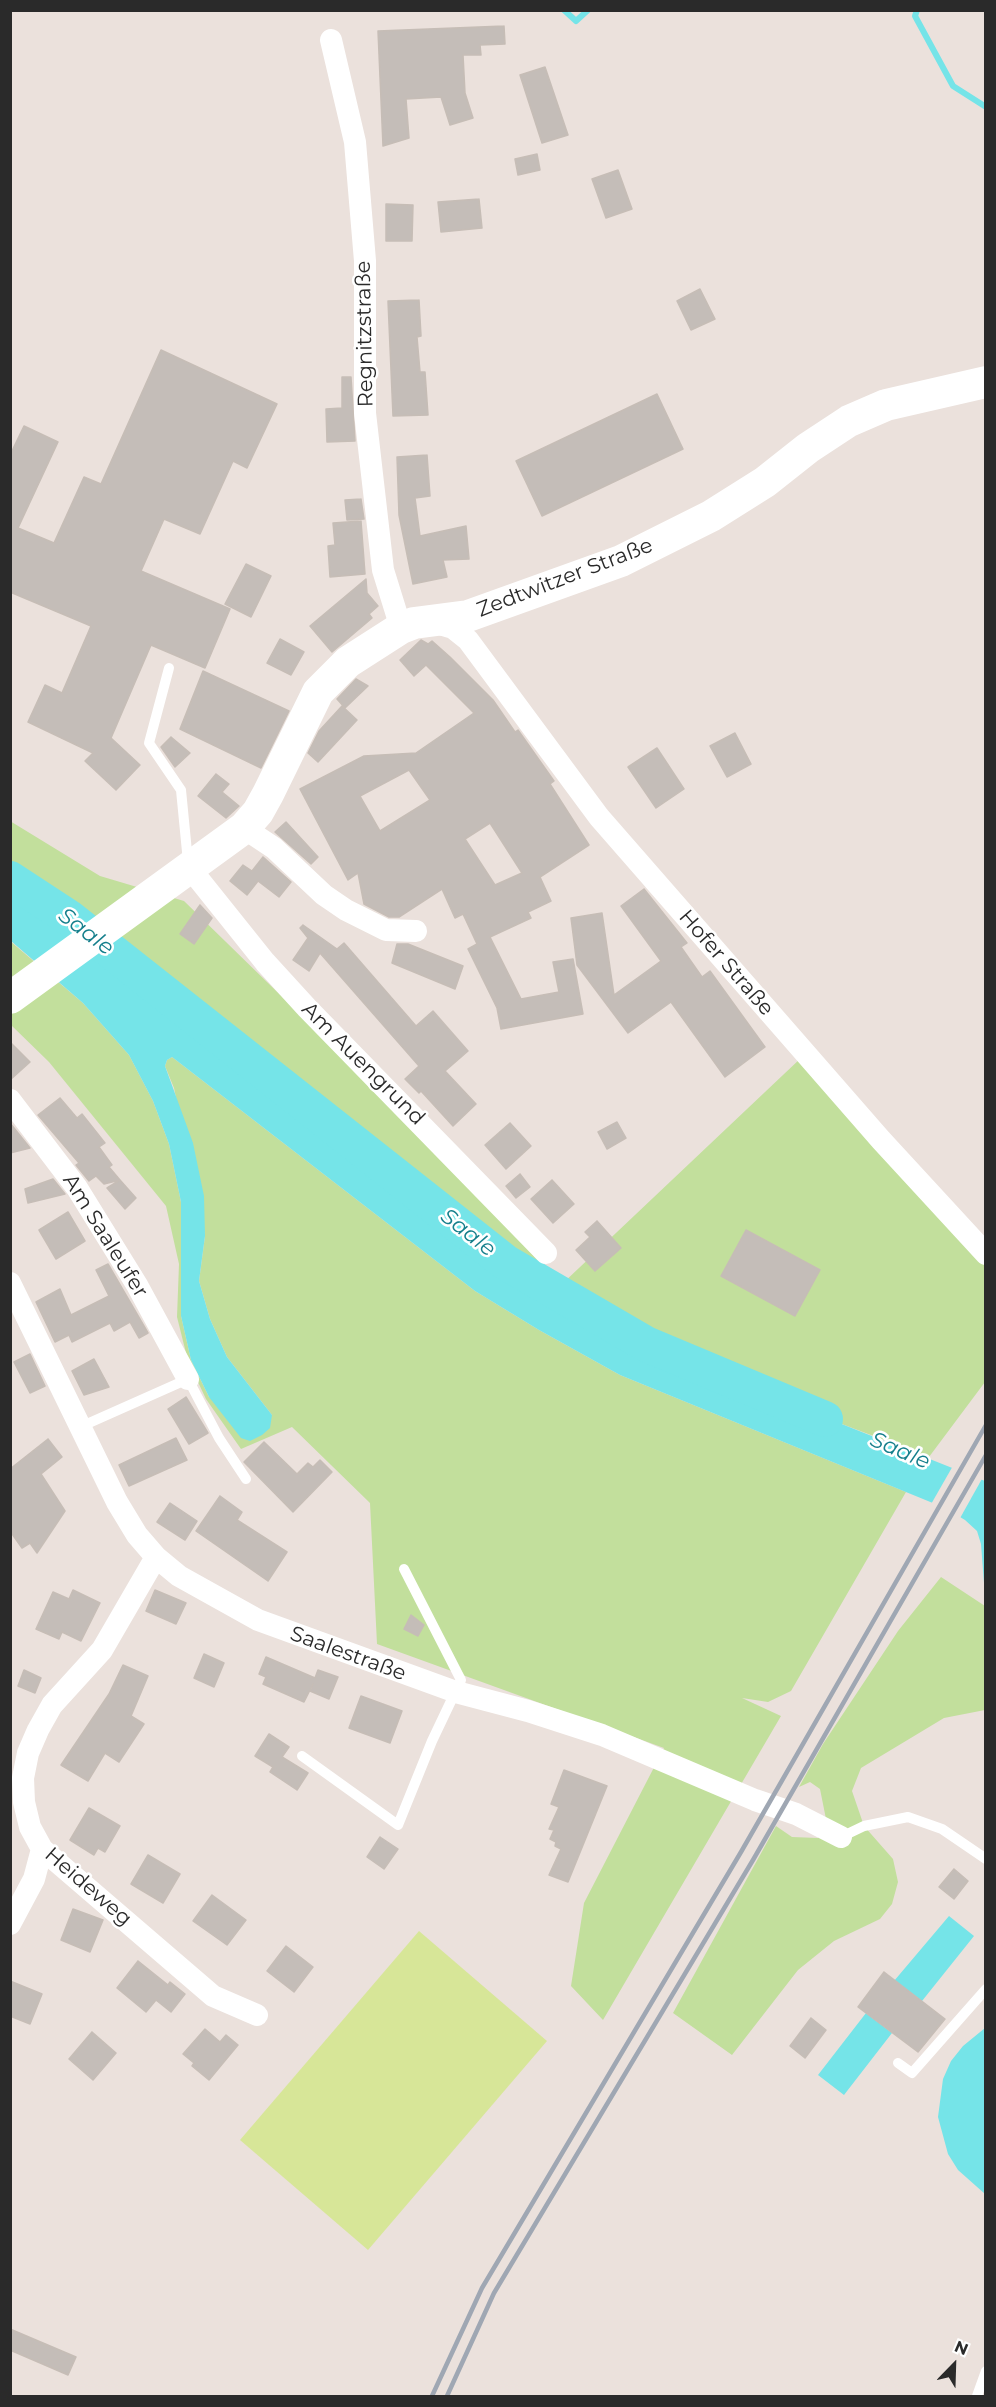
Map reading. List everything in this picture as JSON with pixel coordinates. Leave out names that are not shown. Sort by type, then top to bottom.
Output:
[{"type":"street","name":"Regnitzstraße","points":[[331,40],[355,142],[365,261],[365,413],[383,570],[413,624]]},
{"type":"street","name":"Zedtwitzer Straße","points":[[10,998],[244,828],[258,812],[268,794],[318,692],[348,663],[413,624],[468,616],[621,561],[711,516],[765,482],[808,448],[849,421],[886,405],[986,382]]},
{"type":"street","name":"Hofer Straße","points":[[481,658],[475,639],[476,628],[486,610]]},
{"type":"street","name":"Hofer Straße","points":[[413,624],[453,628],[468,640],[599,817],[918,1182],[986,1254]]},
{"type":"street","points":[[244,828],[274,848],[324,895],[346,910],[386,930],[416,931]]},
{"type":"street","name":"Am Auengrund","points":[[178,875],[546,1253]]},
{"type":"street","name":"Am Saaleufer","points":[[10,1100],[78,1188],[137,1285],[188,1379]]},
{"type":"street","name":"Saalestraße","points":[[10,1283],[117,1502],[137,1535],[156,1557],[215,1598],[258,1620],[456,1692],[528,1711],[602,1735],[755,1800],[796,1814],[842,1837]]},
{"type":"street","name":"Heideweg","points":[[156,1557],[121,1621],[102,1650],[52,1706],[28,1753],[23,1778],[24,1802],[30,1827],[42,1849],[213,1996],[257,2015]]},
{"type":"street","points":[[10,1924],[34,1879],[42,1849]]},
{"type":"lane","points":[[169,668],[149,743],[181,790],[178,875]]},
{"type":"lane","points":[[80,1427],[188,1379]]},
{"type":"lane","name":"Am Saaleufer","points":[[188,1379],[219,1438],[246,1479]]},
{"type":"lane","points":[[302,1756],[398,1825],[432,1741],[461,1680],[405,1569]]},
{"type":"lane","points":[[842,1837],[864,1826],[908,1817],[942,1829],[986,1859]]},
{"type":"lane","points":[[898,2063],[912,2073],[986,1989]]},
{"type":"lane","points":[[977,2397],[986,2372]]},
{"type":"green space","points":[[10,821],[100,876],[184,901],[393,1105],[561,1285],[802,1057],[985,1263],[985,1382],[929,1457],[736,1384],[638,1343],[548,1295],[482,1250],[149,983],[56,904],[11,871]]},
{"type":"green space","points":[[10,941],[83,1003],[129,1055],[153,1101],[169,1144],[181,1202],[181,1316],[191,1360],[209,1397],[272,1415],[227,1357],[210,1319],[199,1281],[205,1236],[174,1088],[165,1066],[167,1060],[172,1057],[475,1291],[539,1330],[620,1375],[906,1492],[791,1691],[768,1702],[742,1698],[781,1716],[603,2020],[571,1986],[584,1903],[664,1748],[377,1644],[370,1503],[292,1427],[241,1449],[206,1399],[188,1361],[177,1317],[179,1264],[166,1206],[49,1062],[11,1025]]},
{"type":"green space","points":[[941,1577],[985,1606],[985,1710],[944,1718],[861,1768],[852,1791],[864,1826],[893,1859],[898,1882],[892,1904],[880,1919],[834,1941],[798,1970],[732,2055],[673,2013],[776,1826],[792,1837],[818,1838],[826,1819],[820,1789],[810,1782],[799,1787],[823,1744],[898,1631]]},
{"type":"green space","points":[[419,1931],[547,2041],[368,2250],[240,2140]]},
{"type":"water","points":[[11,871],[56,904],[149,983],[482,1250],[548,1295],[638,1343],[985,1481],[985,1596],[981,1544],[977,1531],[965,1520],[945,1508],[620,1375],[539,1330],[475,1291],[172,1057],[167,1060],[165,1066],[193,1143],[204,1196],[205,1236],[199,1281],[210,1319],[227,1357],[272,1415],[270,1428],[262,1435],[250,1441],[241,1438],[209,1397],[191,1360],[181,1316],[181,1202],[169,1144],[153,1101],[129,1055],[83,1003],[11,941]]},
{"type":"water","points":[[949,1916],[974,1936],[922,2001],[894,1981]]},
{"type":"water","points":[[866,2013],[892,2033],[844,2095],[818,2075]]},
{"type":"water","points":[[985,2028],[985,2194],[958,2170],[948,2154],[938,2117],[943,2079],[951,2061],[963,2046]]},
{"type":"pier","points":[[954,1464],[983,1477],[959,1520],[930,1506]]},
{"type":"building","points":[[504,26],[505,44],[480,45],[481,55],[463,55],[465,93],[473,118],[450,125],[441,97],[406,99],[409,138],[383,146],[378,31]]},
{"type":"building","points":[[545,67],[568,135],[542,143],[520,75]]},
{"type":"building","points":[[537,154],[540,170],[518,175],[515,159]]},
{"type":"building","points":[[618,170],[632,209],[606,218],[592,179]]},
{"type":"building","points":[[479,199],[482,228],[441,232],[438,202]]},
{"type":"building","points":[[386,204],[413,205],[412,241],[386,241]]},
{"type":"building","points":[[700,289],[715,319],[691,330],[677,301]]},
{"type":"building","points":[[419,300],[421,336],[417,337],[420,372],[425,372],[428,415],[393,416],[388,301]]},
{"type":"building","points":[[161,350],[277,404],[247,468],[233,461],[200,534],[164,519],[141,571],[230,609],[205,668],[151,645],[111,738],[140,765],[116,790],[85,761],[93,753],[28,722],[45,685],[62,693],[91,626],[10,592],[10,455],[24,426],[58,442],[18,528],[54,543],[84,477],[101,484]]},
{"type":"building","points":[[342,377],[351,377],[355,441],[327,442],[326,409],[342,408]]},
{"type":"building","points":[[657,394],[683,449],[542,516],[516,461]]},
{"type":"building","points":[[427,455],[430,496],[415,498],[420,536],[466,526],[469,559],[443,560],[447,577],[413,584],[399,515],[397,457]]},
{"type":"building","points":[[361,499],[364,519],[347,520],[345,500]]},
{"type":"building","points":[[361,521],[365,574],[330,577],[328,546],[335,545],[333,523]]},
{"type":"building","points":[[246,564],[271,576],[251,617],[225,604]]},
{"type":"building","points":[[366,579],[367,593],[378,606],[369,614],[372,618],[332,652],[310,626]]},
{"type":"building","points":[[280,639],[304,652],[291,675],[267,663]]},
{"type":"building","points":[[421,640],[428,644],[432,641],[450,657],[493,700],[515,732],[518,730],[554,781],[550,784],[589,845],[540,877],[551,901],[528,912],[531,918],[490,937],[521,999],[559,992],[553,962],[573,959],[583,1014],[501,1029],[497,1008],[468,949],[477,944],[463,914],[455,918],[442,889],[399,917],[389,917],[364,904],[358,873],[348,880],[300,789],[364,756],[416,753],[474,713],[426,665],[414,676],[400,660]],"holes":[[[409,770],[430,800],[380,831],[360,796]],[[490,823],[522,873],[495,885],[465,839]]]},
{"type":"building","points":[[203,671],[289,711],[261,768],[180,729]]},
{"type":"building","points":[[356,679],[368,686],[345,708],[337,699]]},
{"type":"building","points":[[342,706],[357,720],[318,762],[308,753],[319,731]]},
{"type":"building","points":[[735,733],[751,764],[727,777],[710,746]]},
{"type":"building","points":[[171,737],[190,753],[175,767],[161,747]]},
{"type":"building","points":[[657,748],[684,789],[656,808],[628,767]]},
{"type":"building","points":[[216,774],[229,784],[222,792],[239,806],[226,818],[198,796]]},
{"type":"building","points":[[286,822],[318,857],[311,864],[275,832]]},
{"type":"building","points":[[263,857],[291,882],[279,897],[258,881],[247,895],[230,881],[243,865],[252,871]]},
{"type":"building","points":[[644,889],[687,943],[681,947],[702,977],[710,971],[765,1047],[725,1077],[671,1002],[628,1033],[577,965],[571,918],[602,913],[614,995],[661,961],[621,906]]},
{"type":"building","points":[[200,905],[212,918],[194,944],[180,934]]},
{"type":"building","points":[[303,925],[337,949],[344,943],[416,1026],[433,1011],[468,1051],[445,1071],[476,1104],[453,1126],[421,1091],[419,1093],[405,1079],[419,1066],[320,953],[309,971],[293,960],[308,938],[300,928]]},
{"type":"building","points":[[397,944],[408,944],[463,966],[455,989],[392,963]]},
{"type":"building","points":[[10,1042],[30,1062],[10,1080]]},
{"type":"building","points":[[60,1098],[77,1118],[82,1114],[105,1143],[99,1147],[112,1165],[109,1167],[120,1180],[104,1184],[96,1176],[89,1181],[76,1165],[79,1163],[38,1115]]},
{"type":"building","points":[[617,1122],[626,1138],[607,1149],[598,1132]]},
{"type":"building","points":[[10,1123],[30,1148],[10,1153]]},
{"type":"building","points":[[510,1123],[531,1146],[506,1169],[485,1145]]},
{"type":"building","points":[[520,1174],[530,1187],[516,1198],[506,1186]]},
{"type":"building","points":[[53,1179],[65,1194],[28,1203],[25,1189]]},
{"type":"building","points":[[120,1180],[136,1198],[125,1209],[107,1188]]},
{"type":"building","points":[[552,1180],[574,1204],[553,1223],[531,1199]]},
{"type":"building","points":[[68,1212],[85,1241],[56,1259],[39,1230]]},
{"type":"building","points":[[597,1221],[621,1248],[595,1271],[576,1250],[590,1237],[585,1232]]},
{"type":"building","points":[[746,1230],[820,1270],[795,1316],[721,1276]]},
{"type":"building","points":[[108,1264],[148,1333],[139,1338],[130,1322],[114,1331],[110,1323],[72,1342],[69,1335],[55,1342],[36,1302],[60,1289],[71,1315],[109,1296],[96,1270]]},
{"type":"building","points":[[30,1354],[45,1386],[30,1393],[14,1362]]},
{"type":"building","points":[[94,1359],[109,1387],[84,1395],[72,1371]]},
{"type":"building","points":[[186,1397],[208,1433],[189,1444],[168,1409]]},
{"type":"building","points":[[176,1438],[187,1460],[129,1486],[119,1465]]},
{"type":"building","points":[[48,1439],[62,1457],[41,1474],[65,1511],[37,1553],[30,1543],[22,1548],[10,1531],[10,1469]]},
{"type":"building","points":[[264,1442],[297,1474],[308,1463],[313,1467],[320,1460],[332,1472],[293,1512],[244,1462]]},
{"type":"building","points":[[220,1496],[242,1512],[237,1520],[287,1552],[268,1581],[196,1531]]},
{"type":"building","points":[[170,1503],[197,1521],[185,1540],[157,1522]]},
{"type":"building","points":[[73,1590],[100,1603],[81,1641],[62,1632],[59,1639],[36,1629],[53,1592],[69,1599]]},
{"type":"building","points":[[155,1590],[186,1603],[176,1624],[146,1611]]},
{"type":"building","points":[[411,1615],[424,1625],[418,1636],[404,1629]]},
{"type":"building","points":[[204,1654],[224,1663],[214,1687],[194,1678]]},
{"type":"building","points":[[266,1657],[315,1678],[318,1670],[338,1677],[329,1699],[310,1691],[313,1684],[304,1702],[263,1684],[266,1677],[259,1674]]},
{"type":"building","points":[[123,1665],[148,1676],[131,1716],[144,1724],[119,1762],[105,1753],[88,1781],[61,1765],[109,1694]]},
{"type":"building","points":[[24,1670],[41,1678],[35,1693],[18,1686]]},
{"type":"building","points":[[361,1696],[402,1711],[390,1743],[349,1728]]},
{"type":"building","points":[[269,1734],[289,1747],[282,1757],[308,1773],[297,1790],[270,1772],[273,1767],[255,1756]]},
{"type":"building","points":[[564,1770],[607,1786],[568,1882],[549,1875],[561,1849],[555,1846],[556,1842],[550,1839],[554,1830],[549,1829],[559,1807],[551,1804]]},
{"type":"building","points":[[89,1808],[120,1826],[105,1852],[98,1848],[94,1855],[70,1840]]},
{"type":"building","points":[[380,1837],[398,1849],[384,1869],[367,1857]]},
{"type":"building","points":[[148,1855],[180,1874],[163,1903],[131,1884]]},
{"type":"building","points":[[954,1869],[968,1881],[954,1899],[939,1887]]},
{"type":"building","points":[[212,1895],[246,1920],[227,1945],[193,1921]]},
{"type":"building","points":[[73,1909],[103,1920],[90,1952],[61,1940]]},
{"type":"building","points":[[286,1946],[313,1967],[294,1992],[267,1971]]},
{"type":"building","points":[[138,1961],[168,1985],[170,1982],[185,1994],[171,2012],[156,2000],[146,2012],[117,1988]]},
{"type":"building","points":[[884,1972],[945,2019],[918,2052],[858,2007]]},
{"type":"building","points":[[10,1981],[42,1994],[30,2024],[10,2016]]},
{"type":"building","points":[[811,2018],[826,2030],[805,2058],[790,2046]]},
{"type":"building","points":[[205,2029],[220,2042],[226,2035],[238,2045],[209,2080],[192,2066],[194,2063],[183,2054]]},
{"type":"building","points":[[92,2032],[116,2053],[93,2080],[69,2059]]},
{"type":"building","points":[[10,2329],[76,2357],[68,2375],[10,2350]]},
{"type":"waterway","points":[[564,10],[576,21],[588,10]]},
{"type":"waterway","points":[[917,10],[915,16],[953,86],[986,107]]},
{"type":"waterway","name":"Saale","points":[[10,879],[68,917],[505,1262],[646,1344],[825,1419]]},
{"type":"railway","points":[[432,2396],[482,2288],[741,1852],[986,1425]]},
{"type":"railway","points":[[447,2396],[494,2293],[753,1860],[986,1455]]}]
